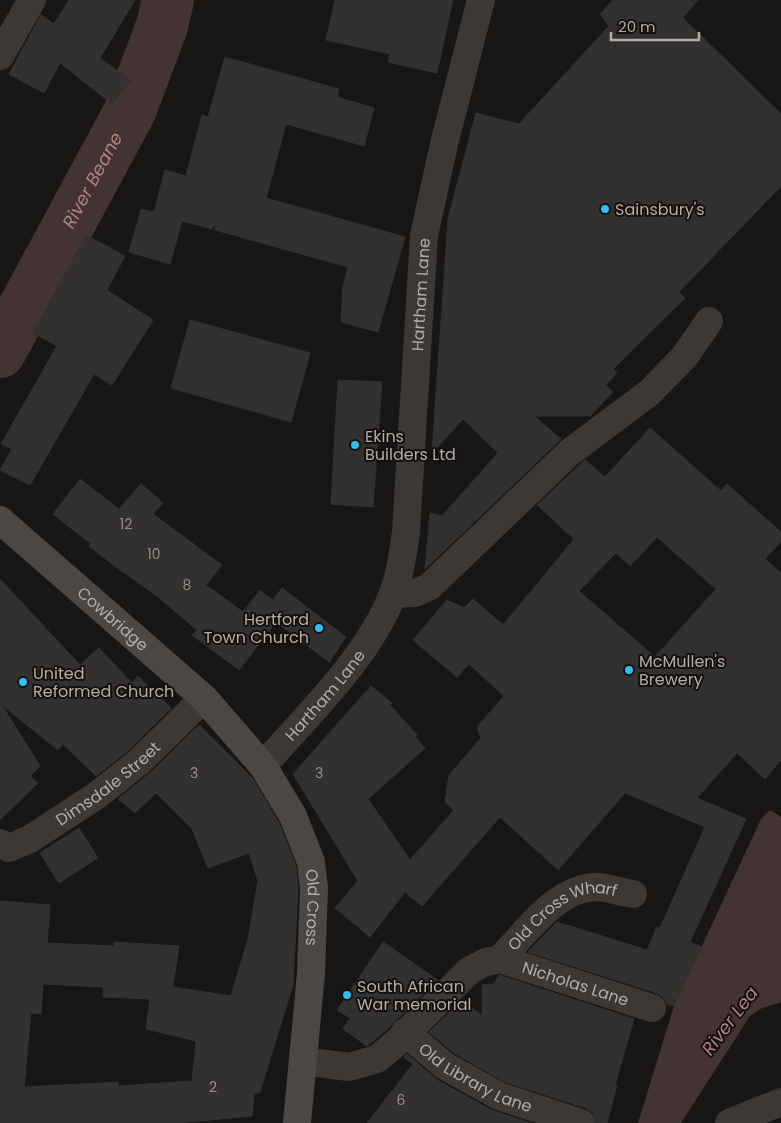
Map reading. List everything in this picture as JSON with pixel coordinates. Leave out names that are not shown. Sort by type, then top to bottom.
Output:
[{"type":"main road","name":"Cowbridge","points":[[0,520],[204,698],[263,766]]},
{"type":"main road","name":"Old Cross","points":[[263,766],[293,816],[311,862],[314,888],[311,973],[296,1123]]},
{"type":"street","points":[[0,56],[32,0]]},
{"type":"street","name":"Hartham Lane","points":[[263,766],[361,652],[382,619],[393,594],[403,556],[406,532],[424,236],[444,144],[481,0]]},
{"type":"street","points":[[393,594],[416,593],[429,586],[570,452],[649,393],[685,356],[709,322]]},
{"type":"street","name":"Dimsdale Street","points":[[0,843],[9,848],[30,839],[96,796],[139,762],[204,698]]},
{"type":"street","name":"Old Cross Wharf","points":[[500,959],[554,904],[573,892],[597,887],[632,894]]},
{"type":"street","points":[[303,1061],[349,1067],[362,1065],[377,1059],[395,1044],[405,1032],[470,970],[486,962],[500,959]]},
{"type":"street","name":"Nicholas Lane","points":[[500,959],[652,1008]]},
{"type":"street","name":"Old Library Lane","points":[[405,1032],[445,1066],[499,1096],[581,1123]]},
{"type":"street","points":[[746,1120],[781,1102]]},
{"type":"water","name":"River Lea","points":[[770,810],[781,817],[781,1002],[760,1009],[750,1016],[681,1123],[638,1123],[674,1006],[761,819]]},
{"type":"building","points":[[69,0],[135,0],[100,58],[131,80],[112,104],[60,63],[44,93],[9,74],[41,15],[54,24]]},
{"type":"building","points":[[335,0],[453,0],[437,73],[388,62],[390,54],[326,40]]},
{"type":"building","name":"Sainsbury's","points":[[613,0],[698,0],[683,18],[781,114],[781,186],[679,292],[685,298],[613,369],[617,373],[606,385],[613,392],[590,416],[534,416],[561,439],[425,569],[430,513],[442,516],[498,453],[463,419],[432,453],[448,219],[476,113],[519,124],[609,26],[600,14]]},
{"type":"building","points":[[225,57],[339,89],[337,97],[374,108],[364,146],[286,124],[266,198],[405,237],[378,332],[341,322],[343,286],[348,267],[215,230],[217,222],[212,229],[182,221],[170,264],[129,252],[141,209],[154,212],[165,170],[186,176],[202,115],[208,117]]},
{"type":"building","points":[[86,235],[125,256],[107,290],[153,320],[112,385],[94,374],[30,485],[0,470],[12,449],[1,444],[57,346],[33,333]]},
{"type":"building","points":[[190,320],[310,353],[291,422],[171,388]]},
{"type":"building","name":"Ekins Builders Ltd","points":[[338,380],[382,382],[373,507],[331,504]]},
{"type":"building","name":"McMullen's Brewery","points":[[650,428],[721,491],[727,484],[781,532],[781,541],[765,559],[781,573],[781,760],[765,779],[737,753],[697,798],[746,819],[690,942],[702,947],[674,1006],[667,1004],[663,997],[657,993],[528,952],[557,922],[647,950],[657,927],[660,928],[705,827],[625,793],[558,870],[500,817],[422,906],[405,892],[370,937],[335,908],[358,881],[293,774],[371,686],[392,703],[390,705],[417,735],[415,737],[425,748],[368,799],[410,860],[454,810],[445,802],[449,775],[481,738],[477,727],[504,696],[469,664],[457,677],[413,640],[447,600],[464,608],[473,599],[503,625],[574,539],[537,505],[585,460],[605,477]],"holes":[[[657,537],[716,589],[655,657],[579,591],[616,553],[630,566]]]},
{"type":"building","points":[[80,479],[119,509],[141,484],[163,503],[153,514],[222,565],[206,585],[243,612],[260,590],[273,600],[282,588],[346,637],[329,662],[276,622],[239,670],[192,635],[197,630],[158,597],[89,546],[91,544],[53,514]]},
{"type":"building","points":[[0,579],[80,665],[99,648],[132,683],[138,676],[171,708],[129,750],[96,776],[63,744],[58,750],[2,705],[40,766],[30,776],[38,783],[0,820]]},
{"type":"building","points":[[199,725],[253,779],[279,823],[296,866],[298,889],[293,985],[260,1092],[254,1093],[252,1116],[178,1123],[0,1123],[0,901],[50,905],[47,943],[114,946],[114,942],[179,946],[173,987],[231,996],[248,939],[258,881],[249,853],[208,868],[192,829],[156,793],[135,813],[118,799],[150,773]],"holes":[[[43,984],[103,987],[103,997],[150,999],[146,1029],[196,1041],[192,1081],[118,1086],[118,1082],[24,1087],[31,1013],[41,1014]]]},
{"type":"building","points":[[79,828],[98,858],[59,883],[40,853]]},
{"type":"building","points":[[383,942],[438,980],[367,1046],[343,1029],[350,1018],[337,1010]]},
{"type":"building","points":[[499,975],[634,1019],[615,1085],[617,1085],[607,1123],[596,1123],[593,1113],[586,1108],[505,1082],[454,1053],[429,1032],[463,999],[482,1016],[482,985],[494,984]]},
{"type":"building","points":[[407,1054],[437,1080],[491,1110],[531,1123],[367,1123],[413,1064],[404,1057]]},
{"type":"waterway","name":"River Beane","points":[[0,352],[130,111],[162,26],[168,0]]},
{"type":"place","name":"Sainsbury's","points":[[605,209]]},
{"type":"place","name":"Ekins Builders Ltd","points":[[355,445]]},
{"type":"place","name":"Hertford Town Church","points":[[319,628]]},
{"type":"place","name":"McMullen's Brewery","points":[[629,670]]},
{"type":"place","name":"United Reformed Church","points":[[23,682]]},
{"type":"place","name":"South African War memorial","points":[[347,995]]}]
